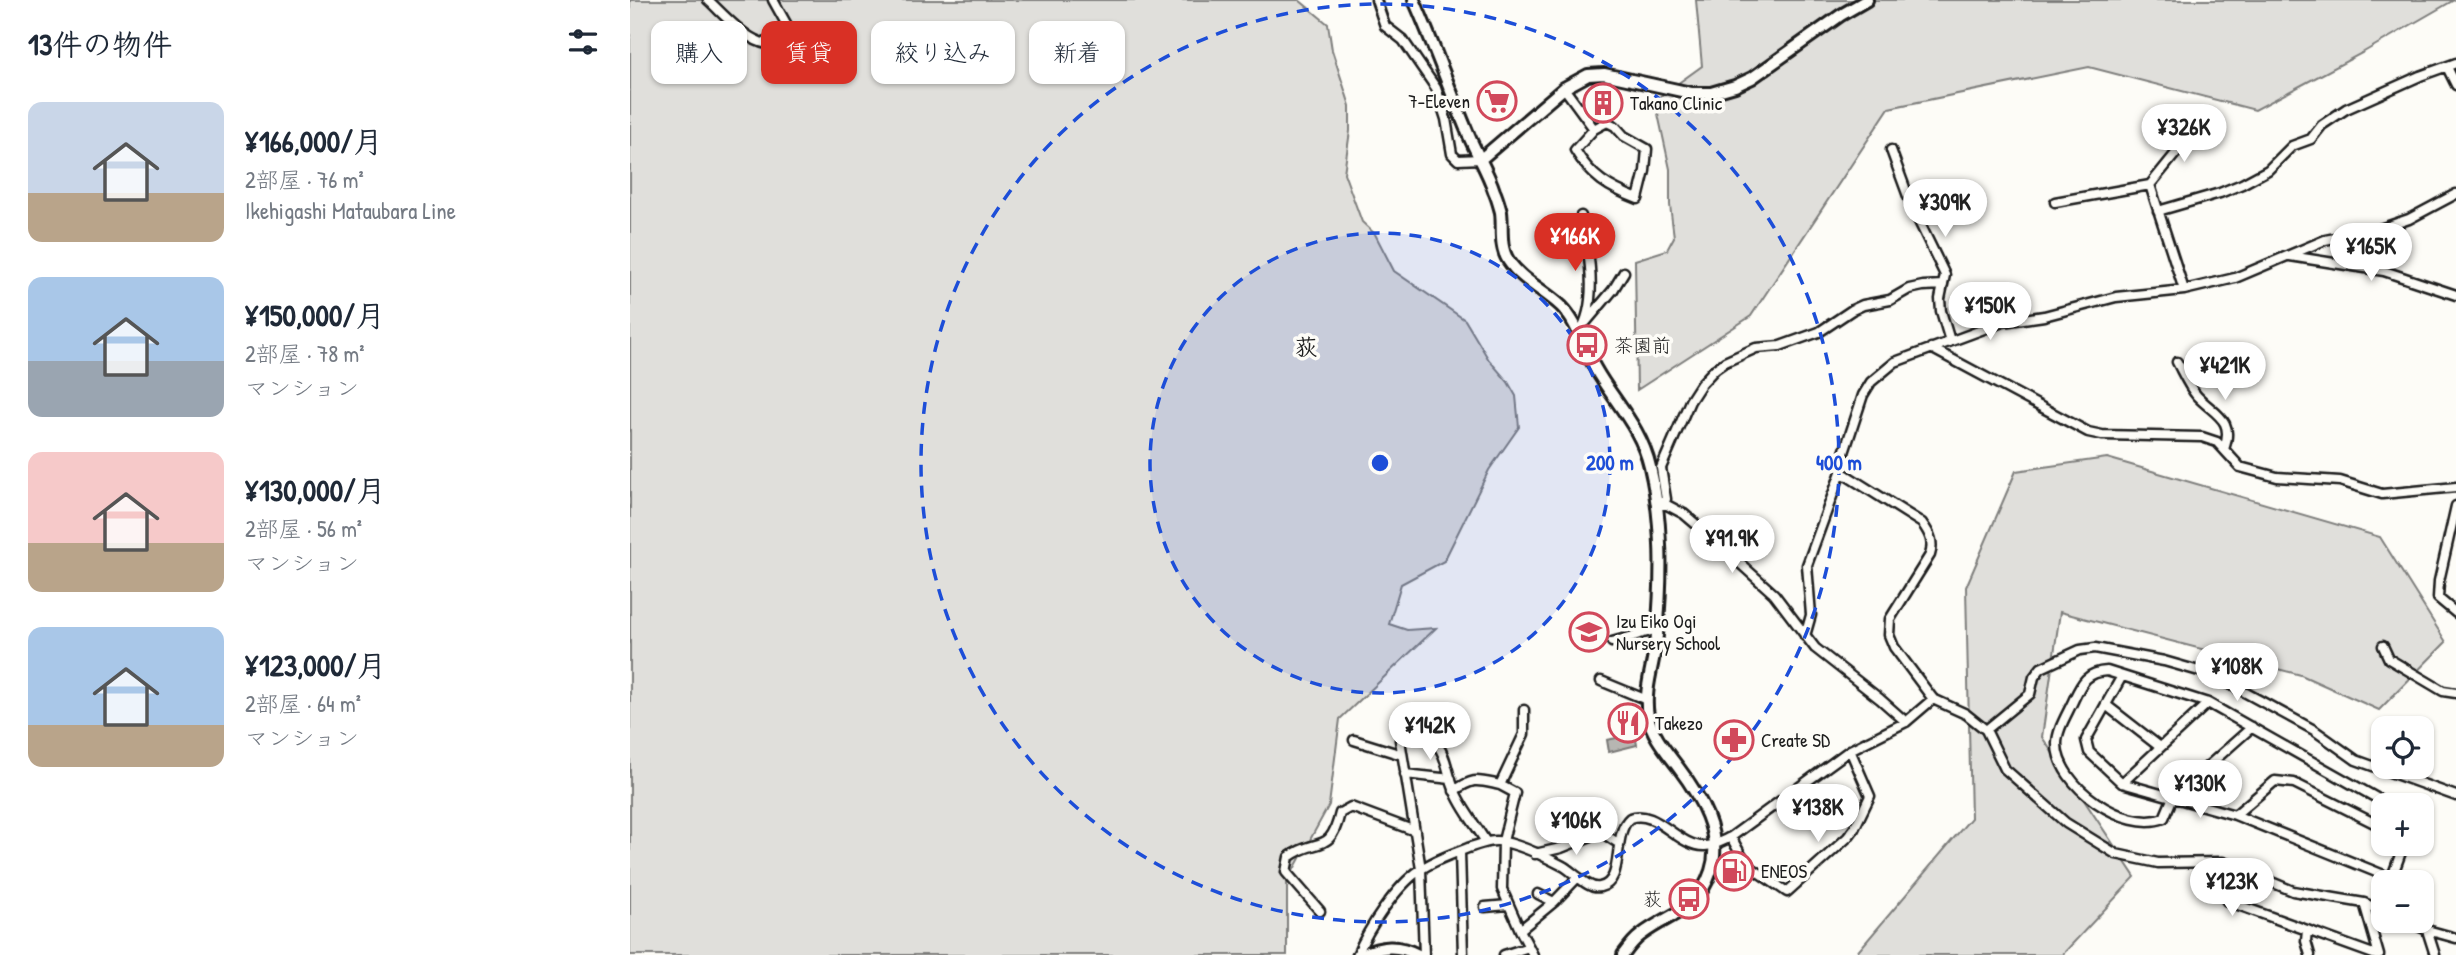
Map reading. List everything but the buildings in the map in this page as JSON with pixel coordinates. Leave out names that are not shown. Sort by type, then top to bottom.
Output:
[{"type":"main road","points":[[1414,0],[1500,210],[1507,258],[1582,328],[1597,370],[1636,427],[1644,444],[1658,505],[1661,545],[1658,629],[1647,700],[1648,718],[1658,741],[1688,781],[1705,810],[1715,844],[1711,871],[1695,902],[1686,910],[1638,937],[1623,955]]},
{"type":"main road","points":[[1481,159],[1564,89],[1588,75],[1604,74],[1691,93],[1711,93],[1752,78],[1841,15],[1867,0]]},
{"type":"main road","points":[[1359,955],[1385,947],[1407,949],[1418,955]]},
{"type":"street","points":[[708,0],[751,37],[763,45],[771,46],[783,40],[788,27],[773,0]]},
{"type":"street","points":[[1376,0],[1385,26],[1403,40],[1436,88],[1446,119],[1452,154],[1458,160],[1481,159]]},
{"type":"street","points":[[2158,211],[2220,193],[2268,170],[2292,146],[2311,139],[2322,125],[2346,108],[2456,63]]},
{"type":"street","points":[[2447,67],[2456,85]]},
{"type":"street","points":[[1564,89],[1594,129]]},
{"type":"street","points":[[1607,122],[1647,149],[1638,199],[1599,179],[1586,169],[1580,160],[1575,150],[1594,129],[1607,122]]},
{"type":"street","points":[[2055,202],[2150,185],[2197,127]]},
{"type":"street","points":[[1891,150],[1912,207],[1945,275],[1940,299],[1950,341]]},
{"type":"street","points":[[2150,185],[2184,290]]},
{"type":"street","points":[[1805,636],[1811,615],[1807,565],[1841,472],[1843,452],[1856,412],[1871,382],[1895,362],[2003,323],[2116,298],[2184,290],[2235,278],[2325,240],[2380,229],[2409,219],[2456,194]]},
{"type":"street","points":[[1581,216],[1591,286],[1582,328]]},
{"type":"street","points":[[2290,256],[2384,271],[2456,295]]},
{"type":"street","points":[[1582,328],[1624,272]]},
{"type":"street","points":[[1658,505],[1666,499],[1661,468],[1678,425],[1701,384],[1715,369],[1756,348],[1780,346],[1819,332],[1863,305],[1890,300],[1909,289],[1943,285]]},
{"type":"street","points":[[1931,348],[2088,432],[2102,435],[2202,437],[2217,442],[2240,467],[2248,470],[2277,477],[2340,481],[2359,485],[2382,495],[2456,486]]},
{"type":"street","points":[[2177,362],[2196,395],[2227,427],[2229,435],[2224,449]]},
{"type":"street","points":[[1841,472],[1922,523],[1933,545],[1930,555],[1890,620],[1889,635],[1894,647],[1933,699],[1966,714],[1986,730],[2006,769],[2066,823],[2116,854],[2158,863],[2223,862],[2292,891],[2371,906]]},
{"type":"street","points":[[1658,505],[1667,505],[1684,514],[1704,531],[1774,594],[1815,648],[1906,722]]},
{"type":"street","points":[[2456,506],[2439,581],[2438,598],[2456,613]]},
{"type":"street","points":[[1612,642],[1658,629]]},
{"type":"street","points":[[2383,646],[2389,659],[2443,691],[2456,693]]},
{"type":"street","points":[[1986,730],[2030,694],[2034,677],[2041,668],[2080,650],[2095,648],[2164,661],[2213,675],[2314,730],[2356,760],[2456,796]]},
{"type":"street","points":[[2252,727],[2173,797],[2164,818],[2152,822],[2106,810],[2092,799],[2060,761],[2057,745],[2059,733],[2084,678],[2095,672],[2107,671],[2208,703],[2252,727],[2371,795]]},
{"type":"street","points":[[2122,676],[2086,740],[2090,752],[2122,783],[2235,815],[2374,870]]},
{"type":"street","points":[[1601,681],[1647,700]]},
{"type":"street","points":[[1359,955],[1385,909],[1410,878],[1421,869],[1486,842],[1503,841],[1566,867],[1594,887],[1602,887],[1609,882],[1616,867],[1618,843],[1625,822],[1634,816],[1652,820],[1689,844],[1715,844],[1731,837],[1850,750],[1906,722],[1933,699]]},
{"type":"street","points":[[2122,783],[2208,703]]},
{"type":"street","points":[[2106,705],[2160,747]]},
{"type":"street","points":[[1500,785],[1524,734],[1524,710]]},
{"type":"street","points":[[1424,955],[1421,869],[1399,740],[1411,731],[1424,735],[1443,751],[1454,791],[1486,842]]},
{"type":"street","points":[[1354,740],[1402,755]]},
{"type":"street","points":[[1731,837],[1746,864],[1787,891],[1848,837],[1870,796],[1850,750]]},
{"type":"street","points":[[1405,774],[1451,779]]},
{"type":"street","points":[[1454,791],[1475,780],[1500,785],[1515,793],[1503,841],[1502,889],[1531,951],[1504,955]]},
{"type":"street","points":[[2235,815],[2275,781],[2284,780],[2371,822]]},
{"type":"street","points":[[1320,911],[1286,872],[1289,857],[1301,848],[1328,841],[1335,831],[1340,813],[1351,807],[1415,831]]},
{"type":"street","points":[[1535,854],[1561,848],[1601,832],[1618,843]]},
{"type":"street","points":[[1460,852],[1463,955]]},
{"type":"street","points":[[2223,862],[2218,883],[2220,893],[2227,901],[2378,955]]},
{"type":"street","points":[[1521,930],[1578,877]]},
{"type":"street","points":[[1538,894],[1554,902]]},
{"type":"street","points":[[2364,903],[2378,955]]},
{"type":"street","points":[[1485,907],[1508,905]]},
{"type":"street","points":[[2307,930],[2306,941],[2310,955]]},
{"type":"street","points":[[2434,932],[2456,938]]},
{"type":"street","points":[[2428,933],[2435,955]]},
{"type":"shaded area","points":[[630,0],[1299,0],[1328,24],[1332,50],[1350,106],[1350,131],[1344,173],[1362,222],[1375,234],[1394,271],[1465,320],[1489,360],[1516,396],[1519,427],[1489,470],[1444,561],[1401,584],[1389,624],[1407,630],[1436,628],[1340,719],[1329,805],[1287,882],[1287,955],[630,955]]},
{"type":"shaded area","points":[[1696,0],[2454,0],[2255,110],[2089,67],[1889,108],[1751,316],[1637,390],[1635,260],[1667,250],[1674,237],[1670,205],[1670,169],[1655,100],[1702,66]]},
{"type":"shaded area","points":[[2107,458],[2380,537],[2446,642],[2379,710],[2301,675],[2060,612],[2042,737],[2135,877],[2062,955],[1855,955],[1971,818],[1966,587],[2016,471]]},
{"type":"shaded area","points":[[1635,734],[1637,745],[1609,752],[1607,740]]},
{"type":"place","name":"7-Eleven","points":[[1497,101]]},
{"type":"place","name":"Takano Clinic","points":[[1603,103]]},
{"type":"place","name":"茶園前","points":[[1587,345]]},
{"type":"place","name":"Izu Eiko Ogi Nursery School","points":[[1589,632]]},
{"type":"place","name":"Takezo","points":[[1628,723]]},
{"type":"place","name":"Create SD","points":[[1734,740]]},
{"type":"place","name":"ENEOS","points":[[1734,871]]},
{"type":"place","name":"荻","points":[[1689,899]]},
{"type":"district","name":"荻","points":[[1306,347]]}]
